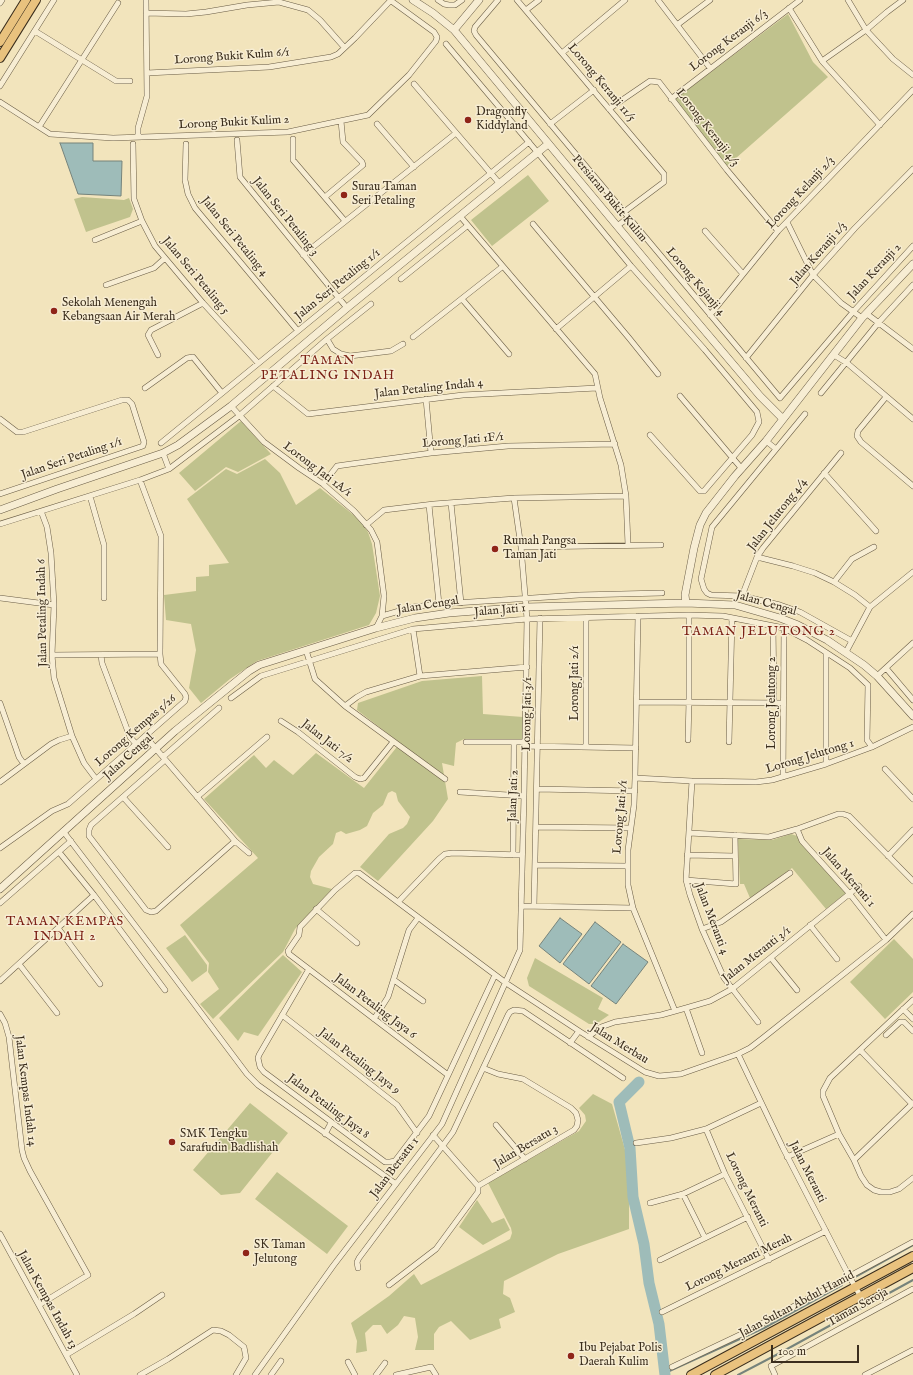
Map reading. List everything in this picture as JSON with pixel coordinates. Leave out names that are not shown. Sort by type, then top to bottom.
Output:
[{"type":"main road","points":[[0,42],[26,0]]},
{"type":"main road","points":[[0,58],[36,0]]},
{"type":"main road","name":"Jalan Sultan Abdul Hamid","points":[[691,1375],[856,1288],[913,1256]]},
{"type":"main road","name":"Jalan Sultan Abdul Hamid","points":[[715,1375],[913,1268]]},
{"type":"street","points":[[0,86],[54,0]]},
{"type":"street","points":[[138,137],[138,128],[147,96],[146,0]]},
{"type":"street","name":"Lorong Bukit Kulim 2","points":[[0,102],[50,134],[113,138],[288,132],[368,115],[410,75],[436,41],[437,37],[434,32],[390,0]]},
{"type":"street","name":"Lorong Bukit Kulm 6/1","points":[[147,73],[268,67],[331,57],[338,54],[355,38],[390,0]]},
{"type":"street","name":"Persiaran Bukit Kulim","points":[[413,0],[433,13],[454,30],[760,396],[783,419]]},
{"type":"street","points":[[438,0],[444,4],[455,5],[462,0]]},
{"type":"street","points":[[454,30],[480,0]]},
{"type":"street","name":"Lorong Kejanji 4","points":[[498,0],[475,27],[474,31],[476,35],[780,398]]},
{"type":"street","name":"Lorong Keranji 11/5","points":[[517,0],[664,174],[665,180],[624,212]]},
{"type":"street","points":[[526,10],[539,0]]},
{"type":"street","points":[[562,53],[625,0]]},
{"type":"street","points":[[658,0],[710,68]]},
{"type":"street","points":[[677,25],[710,0]]},
{"type":"street","name":"Lorong Keranji 6/3","points":[[671,99],[800,0]]},
{"type":"street","points":[[848,0],[866,30],[894,59],[913,75]]},
{"type":"street","points":[[822,61],[866,30],[904,0]]},
{"type":"street","points":[[146,12],[206,12],[247,5],[279,2],[308,10],[320,20],[344,47]]},
{"type":"street","points":[[39,127],[118,3]]},
{"type":"street","points":[[789,8],[822,61],[880,124]]},
{"type":"street","points":[[34,31],[116,81],[130,82]]},
{"type":"street","points":[[446,44],[631,266],[757,412],[759,422],[752,435],[704,491],[700,491],[650,435]]},
{"type":"street","name":"Lorong Keranji 4/3","points":[[609,108],[650,81],[658,82],[727,170],[778,231]]},
{"type":"street","points":[[414,84],[500,184]]},
{"type":"street","points":[[550,124],[594,90]]},
{"type":"street","name":"Lorong Kelanji 2/3","points":[[710,315],[778,231],[913,90]]},
{"type":"street","points":[[325,197],[363,165],[362,162],[343,142],[341,121]]},
{"type":"street","points":[[377,124],[414,167]]},
{"type":"street","points":[[303,255],[456,133]]},
{"type":"street","points":[[293,139],[293,160],[345,221]]},
{"type":"street","name":"Jalan Seri Petaling 3","points":[[238,140],[240,177],[347,308]]},
{"type":"street","name":"Jalan Seri Petaling 1/1","points":[[160,443],[528,142]]},
{"type":"street","name":"Jalan Seri Petaling 5","points":[[133,144],[134,199],[142,221],[155,246],[203,303],[258,364]]},
{"type":"street","name":"Jalan Seri Petaling 4","points":[[186,144],[186,180],[188,194],[196,208],[298,331]]},
{"type":"street","points":[[0,510],[57,488],[163,453],[178,445],[231,406],[347,308],[548,144]]},
{"type":"street","name":"Jalan Keranji 1/3","points":[[746,358],[813,275],[855,228],[913,169]]},
{"type":"street","points":[[460,216],[595,374],[597,388],[621,465],[626,496],[628,545]]},
{"type":"street","points":[[617,226],[628,218]]},
{"type":"street","points":[[95,240],[142,221]]},
{"type":"street","points":[[787,222],[813,275],[841,303],[853,312],[879,322],[913,349]]},
{"type":"street","points":[[533,224],[658,374]]},
{"type":"street","points":[[401,280],[467,226]]},
{"type":"street","points":[[705,231],[743,274]]},
{"type":"street","name":"Jalan Keranji 2","points":[[780,398],[853,312],[913,246]]},
{"type":"street","points":[[106,285],[154,268],[165,258]]},
{"type":"street","points":[[686,603],[685,595],[700,525],[712,504],[766,441],[865,316],[913,264]]},
{"type":"street","points":[[556,329],[631,266]]},
{"type":"street","points":[[413,338],[502,267]]},
{"type":"street","points":[[822,393],[879,322],[913,285]]},
{"type":"street","points":[[462,299],[509,354]]},
{"type":"street","points":[[158,355],[148,335],[151,330],[203,303]]},
{"type":"street","points":[[0,524],[140,480],[170,469],[239,416],[327,339],[371,304]]},
{"type":"street","points":[[327,339],[333,349],[341,354],[350,356],[391,351],[403,344]]},
{"type":"street","points":[[834,355],[846,363],[913,419]]},
{"type":"street","points":[[145,388],[187,358],[193,357],[222,393]]},
{"type":"street","name":"Jalan Petaling Indah 4","points":[[274,386],[308,414],[463,394],[597,388]]},
{"type":"street","points":[[680,396],[742,469]]},
{"type":"street","points":[[886,396],[858,431],[857,436],[861,442],[913,486]]},
{"type":"street","points":[[426,399],[431,453]]},
{"type":"street","name":"Jalan Seri Petaling 1/1","points":[[0,419],[17,432],[23,432],[122,400],[128,400],[132,404],[144,442],[143,446],[1,492]]},
{"type":"street","name":"Lorong Jati 1A/1","points":[[231,406],[264,442],[323,484],[354,511],[370,530],[376,542],[384,596],[382,616],[376,628]]},
{"type":"street","points":[[805,414],[712,527],[701,579],[704,589],[711,595],[742,596],[780,605],[800,612],[852,641]]},
{"type":"street","points":[[766,441],[776,449]]},
{"type":"street","name":"Lorong Jati 1F/1","points":[[323,484],[337,466],[431,453],[508,446],[615,444]]},
{"type":"street","points":[[163,453],[170,469]]},
{"type":"street","name":"Jalan Jelutong 4/4","points":[[742,596],[757,558],[774,534],[841,453]]},
{"type":"street","points":[[824,473],[876,531]]},
{"type":"street","points":[[52,655],[160,654],[161,536],[140,480]]},
{"type":"street","points":[[90,496],[104,545],[104,598]]},
{"type":"street","points":[[366,524],[384,510],[429,505],[514,498],[626,496]]},
{"type":"street","points":[[514,498],[521,547],[526,607]]},
{"type":"street","points":[[451,503],[461,603]]},
{"type":"street","points":[[429,505],[439,604]]},
{"type":"street","name":"Jalan Petaling Indah 6","points":[[41,511],[47,527],[52,553],[54,605],[52,655],[54,678],[72,736],[84,763],[96,779]]},
{"type":"street","points":[[521,547],[661,545]]},
{"type":"street","points":[[834,582],[852,559],[874,547]]},
{"type":"street","points":[[757,558],[815,573],[834,582],[870,606]]},
{"type":"street","points":[[846,652],[870,606],[913,572]]},
{"type":"street","points":[[382,616],[413,607],[439,604],[579,595],[662,593]]},
{"type":"street","points":[[0,598],[54,605]]},
{"type":"street","name":"Jalan Cengal","points":[[0,889],[181,726],[249,671],[259,665],[376,628],[415,618],[449,613],[526,607],[686,603],[735,605],[780,618],[814,633],[846,652],[877,676],[913,716]]},
{"type":"street","name":"Jalan Jati 2","points":[[506,983],[520,950],[527,667],[526,607]]},
{"type":"street","points":[[688,740],[689,615]]},
{"type":"street","name":"Jalan Jati 1","points":[[231,698],[261,676],[413,629],[540,618],[689,615],[732,618],[782,628],[807,640],[850,668],[868,685],[867,740],[872,747]]},
{"type":"street","name":"Lorong Jati 1/1","points":[[638,616],[635,791],[627,866],[628,885],[634,908],[675,1011]]},
{"type":"street","name":"Lorong Jati 3/1","points":[[534,906],[540,618]]},
{"type":"street","name":"Lorong Jati 2/1","points":[[586,618],[586,747]]},
{"type":"street","points":[[730,742],[732,618]]},
{"type":"street","name":"Lorong Jelutong 2","points":[[780,618],[782,628],[783,777]]},
{"type":"street","points":[[773,626],[774,703]]},
{"type":"street","points":[[413,629],[420,676]]},
{"type":"street","points":[[877,676],[913,643]]},
{"type":"street","points":[[306,650],[315,679],[345,706],[445,780]]},
{"type":"street","points":[[826,653],[826,764]]},
{"type":"street","name":"Lorong Kempas 5/26","points":[[0,848],[52,811],[68,804],[185,701],[186,697],[161,664],[160,654]]},
{"type":"street","points":[[101,655],[102,663],[130,737],[136,744]]},
{"type":"street","points":[[345,706],[366,692],[420,676],[527,667]]},
{"type":"street","points":[[886,668],[913,700]]},
{"type":"street","points":[[637,702],[783,703]]},
{"type":"street","points":[[0,703],[19,757],[24,764]]},
{"type":"street","points":[[219,708],[91,825],[88,830],[89,836],[146,910],[151,912],[156,911],[235,841]]},
{"type":"street","name":"Jalan Jati 7/2","points":[[281,720],[355,777],[360,779],[364,778],[393,742]]},
{"type":"street","name":"Lorong Jelutong 1","points":[[635,778],[756,782],[772,780],[826,764],[872,747],[913,727]]},
{"type":"street","points":[[0,782],[51,744],[72,736]]},
{"type":"street","points":[[145,736],[235,841],[249,853]]},
{"type":"street","points":[[197,798],[267,737]]},
{"type":"street","points":[[466,742],[514,742],[538,746],[636,748]]},
{"type":"street","points":[[513,855],[514,742]]},
{"type":"street","points":[[885,769],[913,799]]},
{"type":"street","name":"Jalan Meranti 4","points":[[692,781],[686,880],[690,895],[702,929],[724,978],[758,1022]]},
{"type":"street","points":[[537,789],[635,791]]},
{"type":"street","points":[[460,792],[524,796]]},
{"type":"street","points":[[123,797],[168,847]]},
{"type":"street","points":[[689,834],[769,837],[797,829],[838,814],[843,814],[849,816],[913,881]]},
{"type":"street","points":[[536,827],[630,828]]},
{"type":"street","name":"Jalan Meranti 1","points":[[797,829],[802,841],[849,894],[886,940]]},
{"type":"street","points":[[888,856],[913,830]]},
{"type":"street","points":[[63,831],[247,1074],[258,1085],[396,1184]]},
{"type":"street","points":[[686,880],[736,884],[735,836]]},
{"type":"street","points":[[0,903],[71,841]]},
{"type":"street","points":[[59,852],[94,895],[165,990]]},
{"type":"street","points":[[398,902],[445,854],[522,855]]},
{"type":"street","points":[[687,855],[735,856]]},
{"type":"street","points":[[535,865],[627,866]]},
{"type":"street","name":"Jalan Merbau","points":[[316,909],[357,872],[506,983],[588,1037],[645,1072],[659,1076],[681,1074],[738,1054],[764,1038],[886,940],[913,914]]},
{"type":"street","points":[[702,929],[721,922],[790,872]]},
{"type":"street","name":"Jalan Meranti 3/1","points":[[588,1037],[601,1027],[615,1022],[686,1008],[710,1001],[732,989],[859,886]]},
{"type":"street","points":[[0,981],[94,895]]},
{"type":"street","points":[[521,906],[634,908]]},
{"type":"street","points":[[316,909],[358,943]]},
{"type":"street","name":"Jalan Petaling Jaya 6","points":[[316,909],[300,927],[298,935],[288,951],[290,954],[448,1075]]},
{"type":"street","points":[[374,1019],[388,997],[409,930],[418,918]]},
{"type":"street","points":[[810,926],[837,959]]},
{"type":"street","points":[[58,928],[100,984]]},
{"type":"street","points":[[771,958],[797,990]]},
{"type":"street","points":[[19,964],[57,1013]]},
{"type":"street","points":[[282,1015],[308,969]]},
{"type":"street","points":[[416,1133],[429,1116],[495,975]]},
{"type":"street","points":[[394,980],[423,1001]]},
{"type":"street","name":"Jalan Bersatu 1","points":[[255,1375],[333,1266],[442,1124],[506,983]]},
{"type":"street","points":[[913,1000],[830,1078],[823,1091],[823,1096],[839,1134],[867,1185],[874,1190],[890,1192],[899,1189],[913,1178]]},
{"type":"street","points":[[686,1008],[702,1052]]},
{"type":"street","points":[[903,1009],[913,1019]]},
{"type":"street","points":[[358,1268],[357,1262],[359,1258],[453,1132],[508,1015],[514,1010],[523,1011],[623,1078]]},
{"type":"street","name":"Jalan Kempas Indah 14","points":[[0,1014],[5,1023],[9,1037],[24,1158],[88,1275],[39,1305]]},
{"type":"street","name":"Jalan Petaling Jaya 8","points":[[282,1015],[259,1055],[258,1063],[262,1070],[385,1162],[395,1161],[416,1133]]},
{"type":"street","name":"Jalan Petaling Jaya 9","points":[[282,1015],[397,1105],[416,1133]]},
{"type":"street","points":[[886,1035],[900,1022],[904,1022],[913,1031]]},
{"type":"street","points":[[570,1043],[579,1031]]},
{"type":"street","points":[[854,1160],[913,1103],[860,1050]]},
{"type":"street","name":"Jalan Meranti","points":[[738,1054],[788,1157],[861,1297]]},
{"type":"street","name":"Jalan Bersatu 3","points":[[478,1186],[574,1130],[577,1126],[578,1120],[576,1113],[572,1108],[523,1079],[498,1074],[483,1068]]},
{"type":"street","points":[[636,1143],[671,1138],[706,1129],[761,1103]]},
{"type":"street","points":[[325,1134],[332,1123]]},
{"type":"street","points":[[496,1125],[525,1159]]},
{"type":"street","name":"Lorong Meranti","points":[[706,1129],[726,1174],[769,1260]]},
{"type":"street","points":[[788,1157],[839,1134]]},
{"type":"street","points":[[389,1285],[436,1249],[478,1192],[478,1186],[433,1135]]},
{"type":"street","points":[[650,1203],[683,1194],[726,1174]]},
{"type":"street","points":[[683,1194],[705,1238]]},
{"type":"street","points":[[660,1260],[748,1217]]},
{"type":"street","name":"Lorong Meranti Merah","points":[[662,1312],[826,1231]]},
{"type":"street","name":"Jalan Kempas Indah 13","points":[[0,1234],[77,1375]]},
{"type":"street","points":[[672,1367],[750,1330],[913,1242]]},
{"type":"street","name":"Taman Seroja","points":[[775,1375],[771,1366],[913,1289]]},
{"type":"street","points":[[66,1355],[134,1314],[162,1295]]},
{"type":"street","points":[[140,1375],[168,1360],[213,1330],[221,1331],[229,1335],[244,1347],[246,1358],[236,1375]]},
{"type":"street","points":[[865,1375],[913,1350]]},
{"type":"street","points":[[271,1375],[281,1361]]},
{"type":"street","points":[[348,1362],[355,1375]]},
{"type":"street","points":[[376,1375],[385,1363]]},
{"type":"street","points":[[396,1375],[431,1367],[436,1375]]},
{"type":"green space","points":[[788,14],[813,62],[828,77],[727,166],[674,100]]},
{"type":"green space","points":[[528,175],[549,201],[492,246],[471,220]]},
{"type":"green space","points":[[82,197],[124,200],[129,198],[133,209],[130,217],[86,232],[74,199]]},
{"type":"green space","points":[[241,421],[271,454],[238,472],[226,467],[195,491],[179,473]]},
{"type":"green space","points":[[265,459],[280,473],[296,505],[320,488],[361,521],[368,532],[372,544],[380,596],[376,613],[369,625],[257,661],[230,679],[201,703],[189,688],[196,650],[191,624],[166,620],[164,595],[196,591],[196,577],[209,576],[209,565],[229,563],[187,499],[226,469],[237,474]]},
{"type":"green space","points":[[482,676],[483,714],[523,717],[523,740],[464,739],[456,743],[454,766],[442,763],[448,799],[433,821],[378,881],[360,867],[389,834],[403,828],[407,824],[410,817],[398,801],[396,793],[392,791],[388,793],[383,805],[373,813],[367,826],[360,830],[346,834],[341,831],[336,833],[333,844],[319,857],[311,871],[310,877],[313,884],[332,889],[295,929],[283,952],[213,1019],[200,1004],[219,989],[208,972],[209,963],[180,925],[258,858],[204,799],[254,755],[266,768],[274,760],[293,775],[316,753],[364,788],[400,743],[357,710],[358,703],[422,681]]},
{"type":"green space","points":[[791,834],[797,836],[800,843],[846,893],[826,909],[792,868],[750,898],[744,884],[740,884],[738,839],[772,840]]},
{"type":"green space","points":[[185,935],[207,965],[207,971],[192,982],[166,948]]},
{"type":"green space","points":[[894,939],[913,959],[913,992],[885,1019],[850,982]]},
{"type":"green space","points":[[283,955],[302,972],[258,1036],[244,1032],[238,1041],[219,1018]]},
{"type":"green space","points":[[535,958],[603,998],[598,1009],[609,1015],[596,1024],[589,1024],[529,986],[527,978]]},
{"type":"green space","points":[[593,1094],[612,1104],[626,1153],[629,1193],[629,1229],[558,1254],[504,1281],[503,1294],[510,1298],[515,1312],[499,1319],[501,1328],[470,1340],[451,1321],[439,1327],[434,1334],[434,1350],[415,1350],[418,1337],[415,1318],[404,1316],[398,1325],[387,1334],[381,1325],[373,1325],[365,1333],[367,1351],[356,1353],[357,1341],[351,1323],[389,1296],[414,1274],[421,1285],[510,1239],[512,1233],[511,1228],[488,1183],[579,1131],[586,1121],[585,1115],[579,1108]]},
{"type":"green space","points":[[250,1103],[288,1133],[240,1193],[221,1195],[193,1170]]},
{"type":"green space","points":[[277,1172],[348,1226],[327,1254],[255,1199]]},
{"type":"green space","points":[[477,1200],[492,1223],[504,1218],[510,1230],[483,1245],[459,1227]]},
{"type":"water","points":[[60,143],[93,143],[93,161],[122,161],[121,196],[78,194]]},
{"type":"water","points":[[560,918],[582,934],[560,963],[539,946]]},
{"type":"water","points":[[595,922],[621,942],[589,984],[563,964]]},
{"type":"water","points":[[623,944],[648,962],[616,1004],[591,986]]},
{"type":"waterway","points":[[639,1082],[619,1102],[630,1148],[633,1197],[644,1244],[649,1283],[659,1324],[665,1375]]},
{"type":"waterway","points":[[855,1277],[913,1245]]},
{"type":"waterway","points":[[738,1375],[913,1280]]},
{"type":"waterway","points":[[665,1373],[764,1328],[842,1285]]},
{"type":"place","name":"Dragonfly Kiddyland","points":[[468,120]]},
{"type":"place","name":"Surau Taman Seri Petaling","points":[[344,195]]},
{"type":"place","name":"Sekolah Menengah Kebangsaan Air Merah","points":[[54,311]]},
{"type":"place","name":"Rumah Pangsa Taman Jati","points":[[495,549]]},
{"type":"place","name":"SMK Tengku Sarafudin Badlishah","points":[[172,1142]]},
{"type":"place","name":"SK Taman Jelutong","points":[[246,1253]]},
{"type":"place","name":"Ibu Pejabat Polis Daerah Kulim","points":[[571,1356]]},
{"type":"district","name":"TAMAN PETALING INDAH","points":[[328,368]]},
{"type":"district","name":"TAMAN JELUTONG 2","points":[[759,632]]},
{"type":"district","name":"TAMAN KEMPAS INDAH 2","points":[[65,930]]}]
